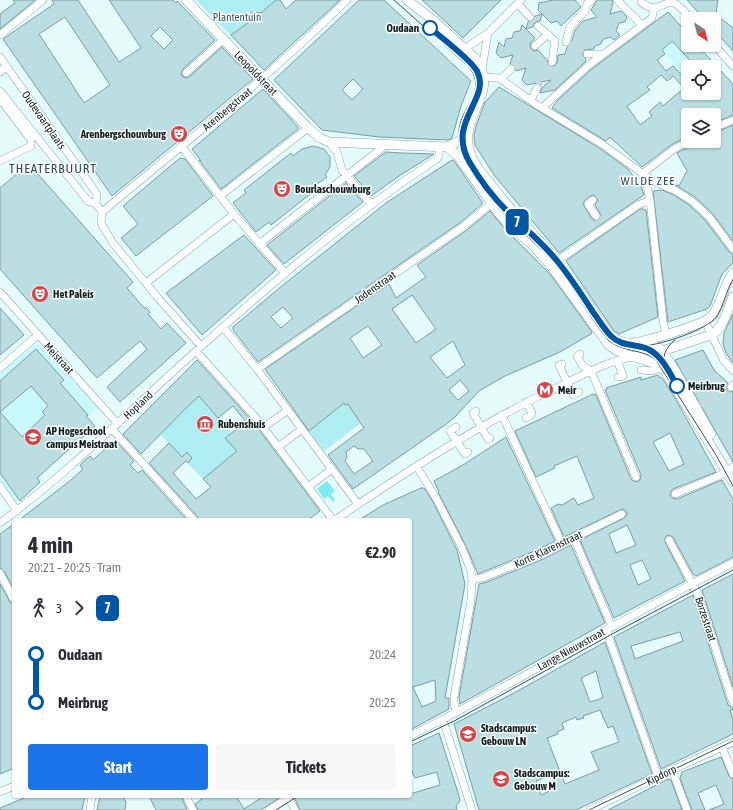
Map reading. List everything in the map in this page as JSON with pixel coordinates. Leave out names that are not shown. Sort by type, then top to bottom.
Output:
[{"type":"street","points":[[0,35],[43,0]]},
{"type":"street","name":"Leopoldstraat","points":[[186,0],[263,79],[308,128],[320,138],[329,142]]},
{"type":"street","name":"Arenbergstraat","points":[[102,212],[263,79],[348,0]]},
{"type":"street","points":[[407,0],[433,20],[475,58],[483,73],[501,79],[542,108],[602,144],[642,174],[692,201],[709,217],[733,249]]},
{"type":"street","points":[[538,26],[555,41],[567,42],[570,27],[585,11],[587,4],[592,0]]},
{"type":"street","points":[[617,0],[642,25]]},
{"type":"street","points":[[465,50],[488,32],[519,2],[530,17]]},
{"type":"street","points":[[641,2],[646,6],[654,8],[668,3],[677,2],[685,12]]},
{"type":"street","points":[[542,108],[563,88],[604,54],[652,18],[654,8]]},
{"type":"street","points":[[488,32],[483,73],[483,92],[471,120],[468,137],[469,150],[473,160],[500,196],[557,261],[606,336],[612,348],[618,352],[659,368],[670,378],[714,449],[730,469],[733,482]]},
{"type":"street","points":[[535,46],[548,34]]},
{"type":"street","points":[[186,73],[224,39]]},
{"type":"street","points":[[552,62],[555,41]]},
{"type":"street","points":[[720,52],[733,66]]},
{"type":"street","points":[[587,54],[604,54]]},
{"type":"street","name":"Oudevaartplaats","points":[[0,57],[97,194],[96,204]]},
{"type":"street","points":[[0,72],[7,67]]},
{"type":"street","points":[[501,79],[511,69]]},
{"type":"street","points":[[531,100],[537,88]]},
{"type":"street","name":"Oudevaartplaats","points":[[0,91],[88,201],[96,204],[102,212]]},
{"type":"street","points":[[0,99],[31,140],[31,146]]},
{"type":"street","points":[[721,125],[733,120]]},
{"type":"street","points":[[220,196],[308,128]]},
{"type":"street","points":[[446,149],[468,137]]},
{"type":"street","points":[[0,161],[40,142]]},
{"type":"street","points":[[329,142],[446,149],[458,156],[491,204],[507,222],[533,245],[548,261],[606,336],[623,342],[642,342],[659,348],[662,351],[698,406],[713,438],[714,449]]},
{"type":"street","points":[[329,142],[337,152],[340,165],[347,176],[372,205]]},
{"type":"street","points":[[259,244],[386,145]]},
{"type":"street","points":[[642,174],[681,145]]},
{"type":"street","points":[[182,147],[234,214],[285,273]]},
{"type":"street","name":"Hopland","points":[[0,523],[54,481],[223,327],[285,273],[403,181],[437,159],[446,149]]},
{"type":"street","points":[[642,174],[647,186],[650,200],[663,321],[666,334]]},
{"type":"street","points":[[647,186],[653,181]]},
{"type":"street","name":"Jodenstraat","points":[[257,369],[457,230],[500,196]]},
{"type":"street","points":[[593,200],[588,204],[596,216]]},
{"type":"street","points":[[557,261],[605,226],[638,205],[650,200]]},
{"type":"street","points":[[102,212],[101,223],[113,243],[264,427],[332,518]]},
{"type":"street","points":[[146,282],[234,214]]},
{"type":"street","points":[[642,342],[705,321],[714,313],[725,287],[733,273]]},
{"type":"street","name":"Meistraat","points":[[0,292],[192,518]]},
{"type":"street","points":[[337,518],[481,427],[566,382],[617,360],[662,351],[711,335],[717,331],[721,325],[733,297]]},
{"type":"street","points":[[705,321],[723,359],[733,371]]},
{"type":"street","points":[[223,327],[257,369],[358,504]]},
{"type":"street","points":[[0,368],[38,335]]},
{"type":"street","points":[[580,354],[577,356],[582,365],[590,372],[636,477]]},
{"type":"street","points":[[617,360],[623,376],[618,377]]},
{"type":"street","points":[[562,364],[559,365],[573,395],[579,392]]},
{"type":"street","points":[[641,370],[652,371],[659,368]]},
{"type":"street","points":[[526,402],[532,412],[530,416],[526,418]]},
{"type":"street","points":[[264,427],[288,410]]},
{"type":"street","points":[[476,411],[473,413],[488,440],[490,438]]},
{"type":"street","points":[[502,415],[562,544]]},
{"type":"street","points":[[456,427],[450,431],[465,454],[468,452]]},
{"type":"street","points":[[278,447],[302,429]]},
{"type":"street","points":[[417,467],[436,498],[471,571],[471,600],[454,697],[456,713]]},
{"type":"street","points":[[308,487],[332,469]]},
{"type":"street","points":[[675,494],[719,476],[730,469]]},
{"type":"street","points":[[0,486],[17,511]]},
{"type":"street","name":"Korte Klarenstraat","points":[[472,580],[485,577],[539,555],[622,514]]},
{"type":"street","points":[[574,538],[609,629],[658,776]]},
{"type":"street","name":"Borzestraat","points":[[669,540],[698,594],[733,703]]},
{"type":"street","name":"Lange Nieuwstraat","points":[[412,735],[443,720],[693,584],[733,565]]},
{"type":"street","points":[[0,573],[12,596]]},
{"type":"street","points":[[443,720],[472,810]]},
{"type":"street","name":"Kipdorp","points":[[590,810],[658,776],[733,742]]},
{"type":"street","points":[[722,747],[733,774]]},
{"type":"street","points":[[672,770],[687,810]]},
{"type":"street","points":[[0,792],[12,787]]},
{"type":"street","points":[[90,810],[92,798]]},
{"type":"street","points":[[187,798],[193,810]]},
{"type":"street","points":[[269,810],[288,798]]},
{"type":"street","points":[[290,798],[295,810]]},
{"type":"shaded area","points":[[668,12],[681,26],[681,52],[703,52],[711,60],[681,60],[681,85],[673,76],[667,81],[661,75],[674,64],[644,29]]},
{"type":"shaded area","points":[[721,71],[733,84],[733,116],[717,100],[721,100]]},
{"type":"shaded area","name":"AP Hogeschool campus Meistraat","points":[[37,342],[99,408],[33,467],[42,480],[15,502],[0,482],[0,373]]},
{"type":"shaded area","points":[[327,481],[335,491],[331,494],[335,500],[333,502],[328,496],[324,499],[317,489]]},
{"type":"green space","name":"Plantentuin","points":[[196,0],[281,0],[282,3],[254,28],[235,40]]},
{"type":"green space","points":[[199,396],[231,433],[226,438],[239,450],[203,479],[160,434]]},
{"type":"green space","points":[[343,404],[348,404],[361,423],[324,451],[309,431]]},
{"type":"building","points":[[13,0],[35,0],[0,29],[0,14],[15,3]]},
{"type":"building","points":[[52,0],[78,0],[119,62],[141,48],[109,0],[173,0],[176,3],[177,1],[215,40],[183,69],[181,74],[183,77],[189,77],[222,47],[253,79],[112,196],[3,39],[54,4]],"holes":[[[65,17],[110,85],[84,103],[39,34]],[[160,27],[173,40],[164,49],[151,36]]]},
{"type":"building","points":[[276,0],[280,0],[286,9],[296,0],[340,0],[264,70],[231,35],[248,23],[248,17],[252,12],[261,13]]},
{"type":"building","points":[[359,0],[384,0],[471,81],[461,106],[452,138],[448,140],[379,137],[322,130],[274,80]],"holes":[[[353,79],[363,89],[352,100],[342,90]]]},
{"type":"building","points":[[422,0],[501,0],[463,38]]},
{"type":"building","points":[[553,0],[575,0],[581,7],[561,26],[557,21],[551,23],[538,10],[539,3]]},
{"type":"building","points":[[597,0],[612,0],[613,3],[610,14],[621,11],[627,17],[625,22],[619,23],[616,31],[620,35],[614,40],[611,37],[603,39],[601,44],[595,46],[594,49],[584,50],[582,54],[586,59],[585,62],[555,90],[540,93],[542,88],[551,80],[527,85],[522,80],[526,68],[516,71],[515,66],[510,64],[513,55],[501,58],[496,53],[499,42],[504,47],[506,39],[512,38],[514,32],[520,31],[522,25],[535,38],[530,44],[531,49],[534,51],[538,50],[547,60],[549,66],[554,66],[557,63],[558,55],[565,54],[567,47],[571,44],[575,30],[583,21],[597,17],[591,10]]},
{"type":"building","points":[[687,0],[718,0],[716,12],[698,12]]},
{"type":"building","points":[[668,12],[681,26],[681,51],[672,41],[662,50],[665,54],[657,60],[666,71],[673,66],[681,75],[681,85],[673,76],[667,81],[661,75],[647,87],[650,90],[627,106],[640,125],[652,116],[649,112],[660,102],[663,106],[681,91],[681,100],[721,100],[721,71],[733,84],[733,115],[721,120],[721,108],[681,108],[681,140],[671,145],[642,167],[610,137],[606,141],[552,108],[558,100],[592,69]]},
{"type":"building","points":[[542,14],[540,21],[535,22],[533,27],[526,29],[528,22],[533,21],[535,16]]},
{"type":"building","points":[[721,19],[733,28],[733,51],[721,38]]},
{"type":"building","points":[[682,52],[703,52],[711,60],[690,60]]},
{"type":"building","points":[[499,87],[599,148],[628,169],[641,186],[644,195],[559,253],[494,175],[475,145],[474,136],[476,126],[485,102]],"holes":[[[594,195],[598,200],[595,205],[601,215],[600,219],[597,221],[592,219],[583,204],[590,196]]]},
{"type":"building","points":[[263,89],[298,127],[298,129],[221,189],[192,149]]},
{"type":"building","points":[[733,125],[733,241],[713,214],[695,197],[668,182],[679,186],[687,171],[677,153],[686,148],[721,148],[721,130]]},
{"type":"building","name":"Bourlaschouwburg","points":[[313,146],[324,149],[330,157],[330,167],[325,175],[327,177],[316,185],[318,188],[271,225],[269,222],[256,232],[233,203],[246,193],[244,190],[291,153],[293,156],[302,149]]},
{"type":"building","points":[[386,152],[434,154],[371,196],[354,176]]},
{"type":"building","points":[[180,158],[185,159],[213,196],[136,256],[121,238],[138,224],[123,206]]},
{"type":"building","points":[[452,160],[461,171],[482,204],[461,222],[258,362],[233,330],[233,327],[386,203]],"holes":[[[283,307],[293,318],[281,328],[271,317]]]},
{"type":"building","points":[[29,164],[133,282],[127,288],[144,308],[145,307],[150,312],[148,314],[161,329],[167,323],[186,343],[120,402],[107,387],[147,349],[140,341],[97,378],[0,269],[0,188]]},
{"type":"building","points":[[346,183],[363,202],[284,264],[267,245]]},
{"type":"building","points":[[662,190],[674,195],[689,205],[705,220],[729,252],[733,254],[733,263],[722,274],[710,306],[707,309],[668,322],[653,191]]},
{"type":"building","points":[[640,209],[646,210],[658,317],[619,334],[614,331],[566,261]]},
{"type":"building","points":[[490,211],[506,230],[550,274],[592,332],[560,352],[505,376],[479,391],[455,417],[445,425],[353,489],[328,455],[364,428],[348,404],[345,405],[344,403],[309,431],[265,369],[389,284],[396,298],[426,277],[417,265],[467,230]],"holes":[[[412,295],[436,329],[416,343],[392,309]],[[368,326],[382,345],[363,358],[350,338]],[[453,341],[465,365],[447,378],[430,357]],[[460,380],[469,391],[458,400],[449,390]],[[354,446],[358,449],[364,449],[373,461],[354,474],[345,461],[347,457],[346,452]]]},
{"type":"building","points":[[244,235],[276,270],[202,335],[166,293]]},
{"type":"building","points":[[0,308],[24,335],[0,355]]},
{"type":"building","points":[[733,314],[733,363],[726,353],[723,344],[724,333]]},
{"type":"building","name":"AP Hogeschool campus Meistraat","points":[[36,349],[64,380],[60,383],[88,415],[86,416],[95,426],[37,478],[40,482],[20,501],[0,473],[0,412],[0,381]],"holes":[[[31,386],[48,406],[42,412],[45,415],[22,437],[0,412]]]},
{"type":"building","points":[[703,350],[714,370],[728,383],[726,386],[727,390],[730,392],[733,391],[733,462],[675,360]]},
{"type":"building","points":[[197,360],[253,422],[320,511],[311,518],[198,518],[149,463],[169,443],[182,457],[187,452],[192,458],[188,463],[186,461],[173,473],[196,499],[211,487],[203,479],[237,451],[225,438],[246,422],[233,406],[218,418],[199,396],[141,454],[123,434]]},
{"type":"building","points":[[658,375],[662,378],[675,398],[716,472],[673,489],[670,496],[677,499],[722,480],[733,499],[733,557],[696,576],[693,574],[673,537],[667,535],[665,542],[685,581],[614,618],[580,540],[624,518],[627,515],[626,511],[623,509],[620,510],[564,537],[551,508],[558,504],[562,505],[574,498],[578,505],[594,498],[577,456],[554,466],[555,468],[536,477],[515,431],[593,394],[596,395],[631,479],[638,482],[641,475],[605,390],[607,390],[606,388],[641,377],[641,380]],"holes":[[[670,433],[684,464],[669,471],[653,442]],[[627,525],[636,545],[616,553],[609,534]],[[642,560],[651,579],[638,585],[630,565]]]},
{"type":"building","points":[[506,437],[555,541],[478,574],[434,481],[463,465]]},
{"type":"building","points":[[115,440],[134,461],[130,465],[138,473],[142,470],[185,518],[22,518],[71,480],[83,469],[80,465],[90,456],[93,460]]},
{"type":"building","points":[[424,488],[432,500],[457,550],[465,584],[445,698],[449,698],[449,709],[412,729],[412,518],[362,518],[383,505]],"holes":[[[435,680],[436,701],[422,707],[413,687]]]},
{"type":"building","points":[[12,525],[12,585],[4,571],[0,568],[0,534]]},
{"type":"building","points":[[571,545],[605,623],[460,704],[459,697],[479,584],[541,560]]},
{"type":"building","points":[[733,574],[733,687],[702,590]]},
{"type":"building","points":[[0,584],[12,604],[12,769],[0,774]]},
{"type":"building","points":[[693,595],[728,705],[733,708],[733,710],[730,710],[733,720],[733,734],[661,769],[614,637]],"holes":[[[680,632],[683,641],[635,659],[631,646]]]},
{"type":"building","points":[[605,642],[652,774],[576,810],[479,810],[454,724],[516,692]],"holes":[[[596,671],[603,698],[590,702],[581,678]],[[600,710],[608,728],[613,726],[619,742],[591,752],[599,770],[565,784],[547,738],[558,734],[557,732],[564,729],[562,723],[576,717],[577,720],[584,718],[583,716]],[[551,775],[556,788],[541,795],[536,781]]]},
{"type":"building","points":[[439,733],[459,796],[460,801],[456,806],[457,810],[300,810],[295,798],[412,798],[412,793],[440,785],[437,772],[415,778],[412,771],[412,745]]},
{"type":"building","points":[[721,757],[729,776],[733,779],[733,810],[709,810],[724,804],[716,785],[698,793],[705,810],[692,810],[680,778],[682,772]]},
{"type":"building","points":[[668,779],[671,780],[682,810],[608,810]]},
{"type":"building","points":[[24,798],[85,798],[82,810],[0,810],[0,808]]},
{"type":"building","points":[[100,798],[124,798],[126,802],[125,810],[97,810]]},
{"type":"building","points":[[150,798],[182,798],[187,810],[156,810]]},
{"type":"building","points":[[201,798],[237,798],[244,809],[261,798],[279,798],[261,810],[198,810],[195,804]]},
{"type":"tunnel","points":[[530,17],[538,26]]},
{"type":"tunnel","points":[[568,43],[587,54]]},
{"type":"tunnel","points":[[511,69],[535,46]]},
{"type":"tunnel","points":[[537,88],[552,62]]},
{"type":"tunnel","points":[[596,216],[604,225]]},
{"type":"tunnel","points":[[700,404],[731,387]]},
{"type":"tram line","points":[[394,0],[468,66],[473,74],[476,87],[459,128],[460,147],[465,162],[509,220],[541,249],[559,269],[609,341],[620,347],[651,356],[656,360],[716,455],[733,486]]},
{"type":"tram line","name":"7","points":[[430,28],[473,65],[479,76],[479,91],[467,116],[463,132],[463,143],[470,162],[489,190],[500,204],[558,262],[608,334],[620,343],[645,348],[654,353],[663,362],[677,386]]},
{"type":"tram line","points":[[625,345],[644,346],[661,343],[694,332],[703,327],[717,316],[733,279]]},
{"type":"tram line","points":[[665,371],[663,362],[666,350],[675,340]]},
{"type":"tram line","points":[[412,741],[456,720],[614,633],[733,570]]},
{"type":"tram line","points":[[589,810],[733,741]]},
{"type":"tram line","points":[[276,810],[295,798]]},
{"type":"place","name":"Oudaan","points":[[430,28]]},
{"type":"place","name":"Arenbergschouwburg","points":[[179,134]]},
{"type":"place","name":"Bourlaschouwburg","points":[[282,189]]},
{"type":"place","name":"Het Paleis","points":[[40,294]]},
{"type":"place","name":"Meirbrug","points":[[677,386]]},
{"type":"place","name":"Meir","points":[[545,390]]},
{"type":"place","name":"Rubenshuis","points":[[205,424]]},
{"type":"place","name":"AP Hogeschool campus Meistraat","points":[[33,437]]},
{"type":"place","name":"Stadscampus: Gebouw LN","points":[[468,734]]},
{"type":"place","name":"Stadscampus: Gebouw M","points":[[501,779]]},
{"type":"district","name":"THEATERBUURT","points":[[53,168]]},
{"type":"district","name":"WILDE ZEE","points":[[648,181]]}]
